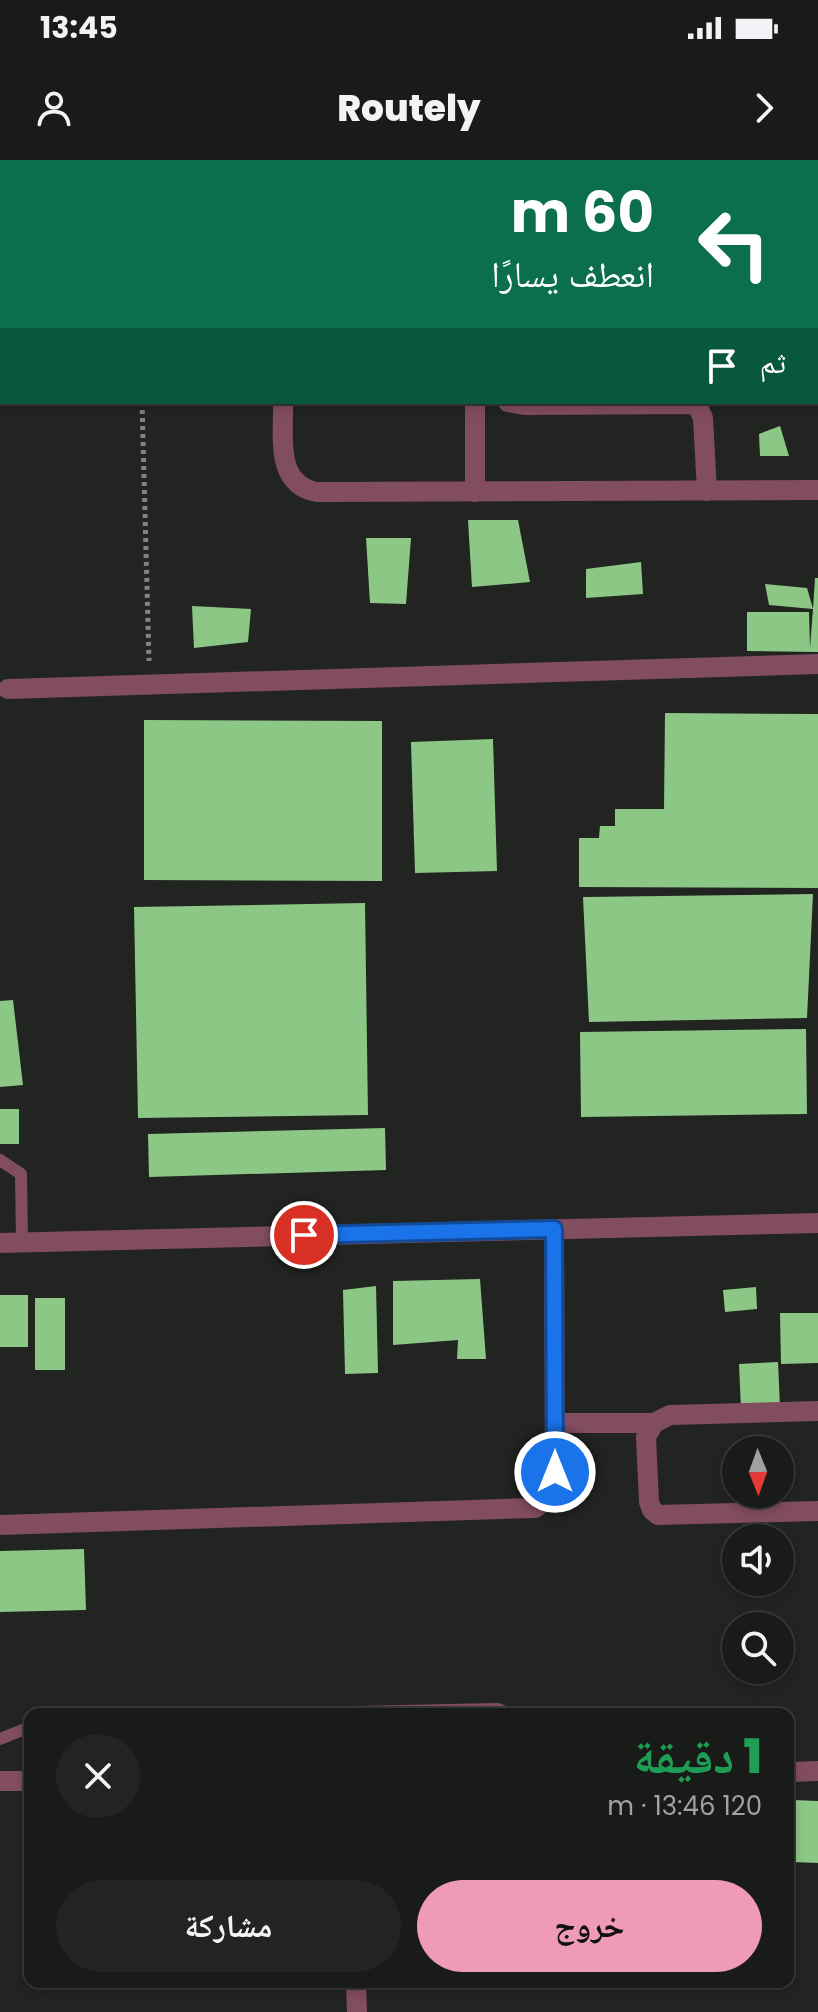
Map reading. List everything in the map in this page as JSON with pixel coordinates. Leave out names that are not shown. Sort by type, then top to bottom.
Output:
[{"type":"street","points":[[283,404],[285,465],[295,483],[317,492],[818,490]]},
{"type":"street","points":[[475,404],[475,492]]},
{"type":"street","points":[[519,404],[692,404],[698,407],[703,418],[707,491]]},
{"type":"street","points":[[8,689],[818,664]]},
{"type":"street","points":[[0,1243],[818,1223]]},
{"type":"street","points":[[0,1525],[535,1508],[551,1496],[555,1472],[554,1229]]},
{"type":"street","points":[[555,1423],[654,1423],[670,1415],[818,1411]]},
{"type":"street","points":[[654,1423],[646,1437],[649,1502],[658,1515],[818,1511]]},
{"type":"street","points":[[794,1772],[818,1771]]},
{"type":"street","points":[[0,1781],[24,1781]]},
{"type":"street","points":[[356,1988],[357,2012]]},
{"type":"lane","points":[[0,1160],[21,1174],[22,1242]]},
{"type":"lane","points":[[0,1739],[24,1729]]},
{"type":"path","points":[[142,404],[150,685]]},
{"type":"building","points":[[780,426],[789,456],[760,456],[759,434]]},
{"type":"building","points":[[468,520],[518,520],[530,582],[472,587]]},
{"type":"building","points":[[366,538],[411,538],[406,604],[370,603]]},
{"type":"building","points":[[641,562],[643,594],[586,598],[586,569]]},
{"type":"building","points":[[815,578],[818,578],[818,652],[747,651],[747,612],[809,612],[810,648]]},
{"type":"building","points":[[765,584],[807,588],[813,609],[769,605]]},
{"type":"building","points":[[192,606],[251,609],[248,642],[194,648]]},
{"type":"building","points":[[665,713],[818,714],[818,888],[579,887],[579,838],[599,838],[600,826],[615,826],[615,809],[664,809]]},
{"type":"building","points":[[144,720],[382,721],[382,881],[144,880]]},
{"type":"building","points":[[493,739],[497,871],[415,873],[411,742]]},
{"type":"building","points":[[813,894],[807,1018],[589,1022],[583,897]]},
{"type":"building","points":[[365,903],[368,1115],[138,1118],[134,907]]},
{"type":"building","points":[[13,1000],[23,1085],[0,1087],[0,1001]]},
{"type":"building","points":[[806,1029],[807,1114],[581,1117],[580,1032]]},
{"type":"building","points":[[0,1109],[19,1109],[19,1144],[0,1144]]},
{"type":"building","points":[[385,1128],[386,1170],[149,1177],[148,1134]]},
{"type":"building","points":[[480,1279],[486,1359],[457,1359],[458,1340],[393,1345],[393,1281]]},
{"type":"building","points":[[376,1286],[378,1373],[345,1374],[343,1290]]},
{"type":"building","points":[[756,1287],[757,1309],[725,1312],[723,1290]]},
{"type":"building","points":[[0,1295],[28,1295],[28,1347],[0,1347]]},
{"type":"building","points":[[35,1298],[65,1298],[65,1370],[35,1370]]},
{"type":"building","points":[[780,1313],[818,1313],[818,1363],[781,1364]]},
{"type":"building","points":[[778,1362],[780,1407],[741,1409],[739,1364]]},
{"type":"building","points":[[84,1549],[86,1610],[0,1612],[0,1551]]},
{"type":"building","points":[[794,1800],[818,1801],[818,1863],[794,1862]]},
{"type":"route","points":[[304,1235],[554,1229],[555,1472]]}]
